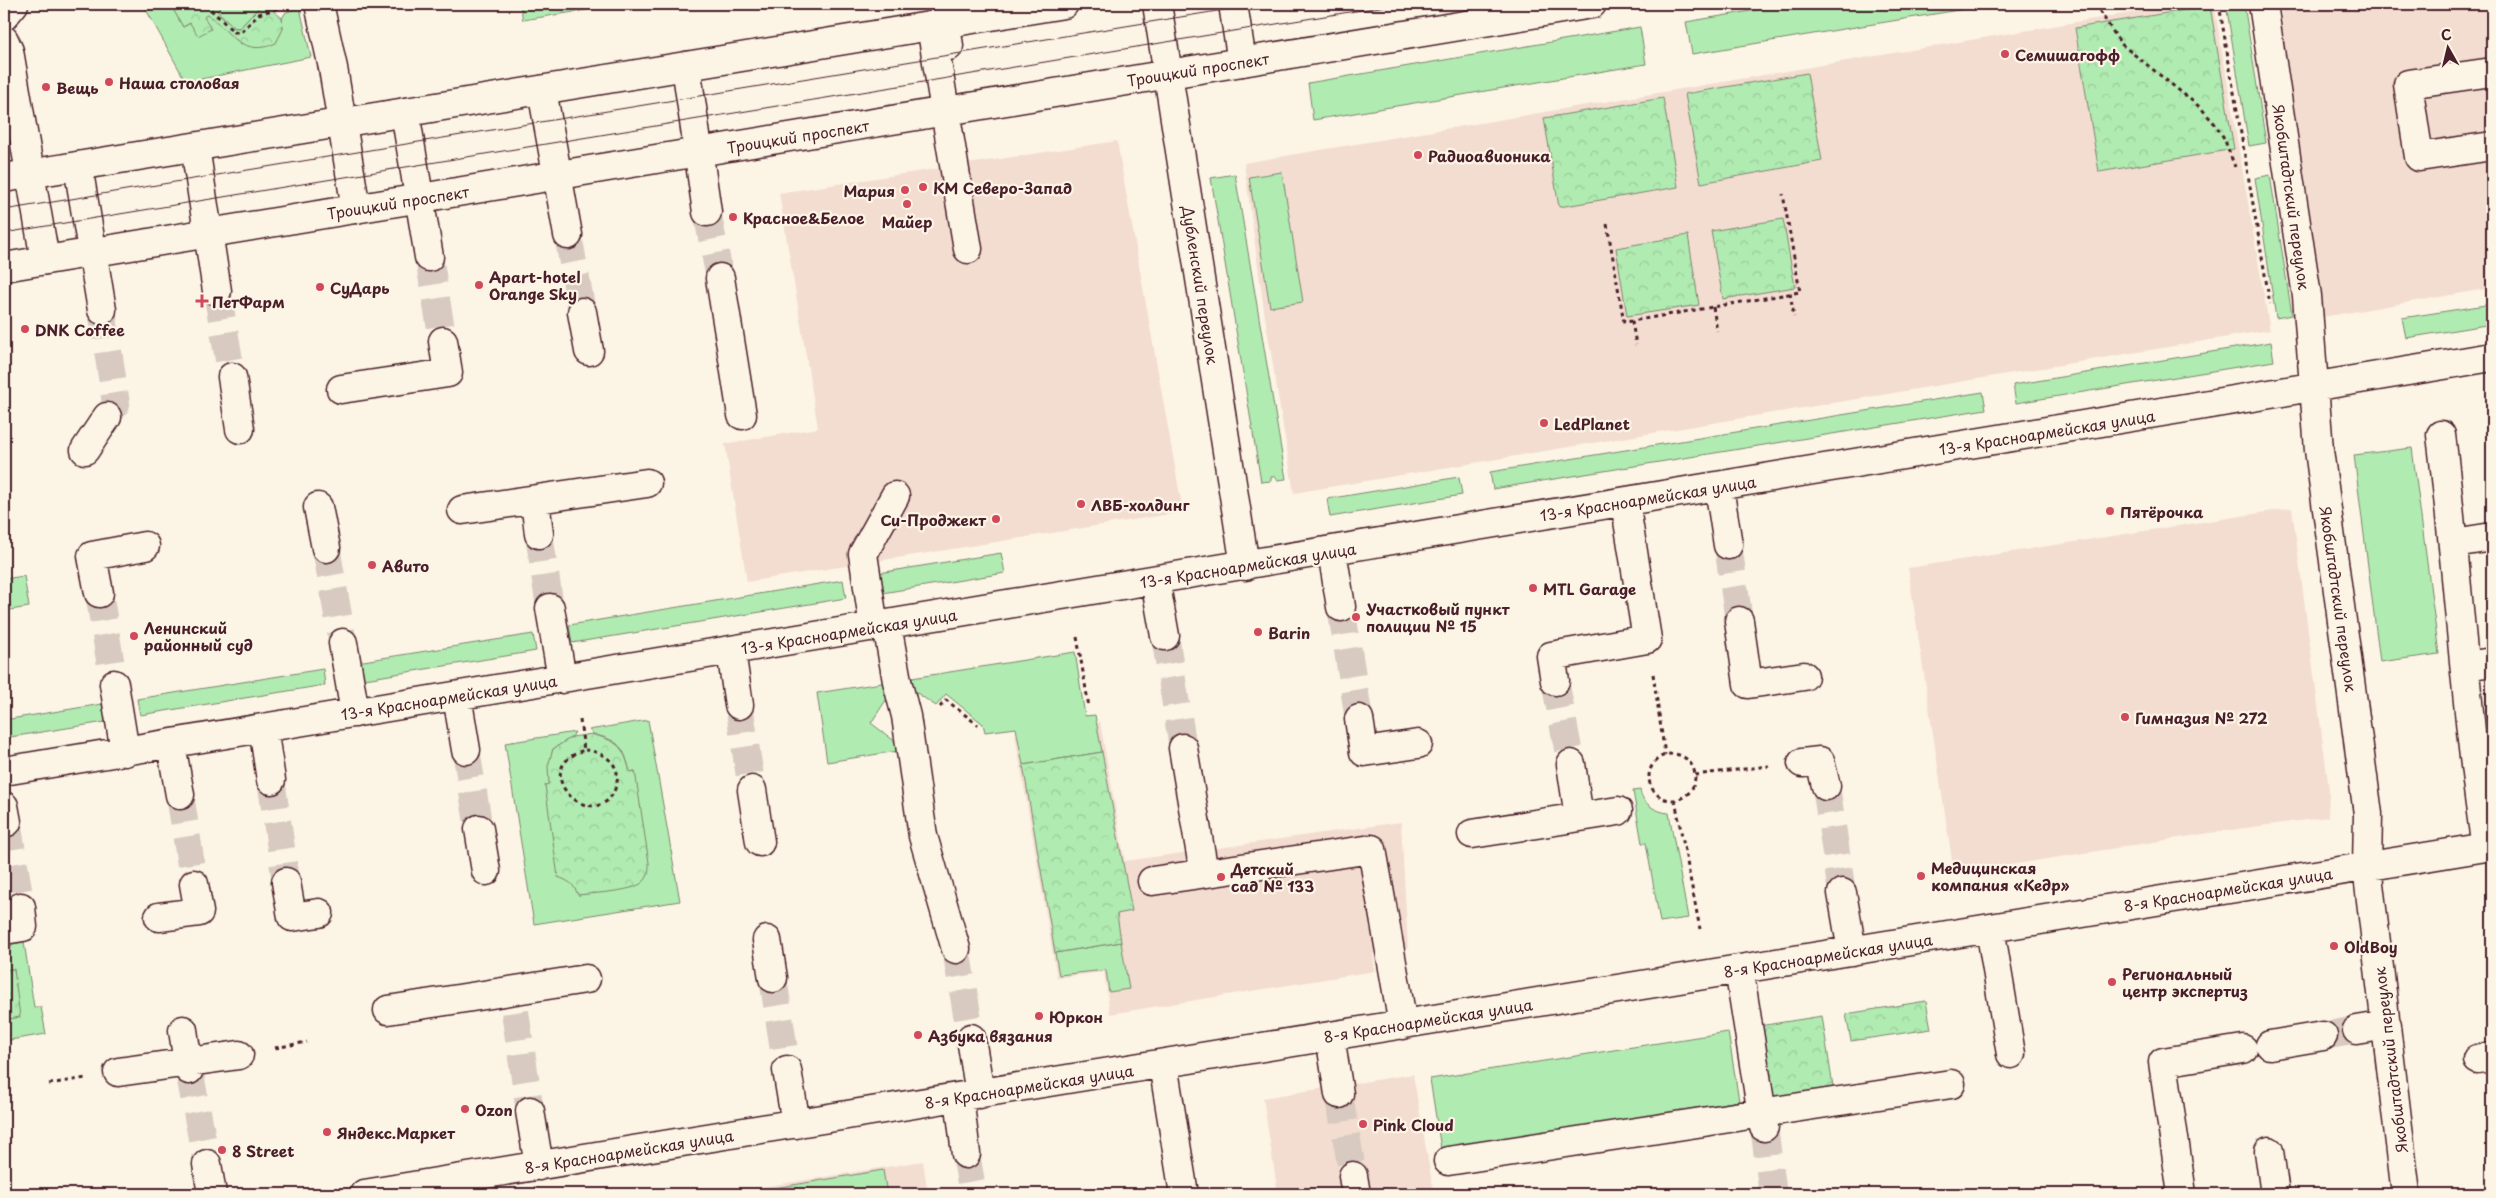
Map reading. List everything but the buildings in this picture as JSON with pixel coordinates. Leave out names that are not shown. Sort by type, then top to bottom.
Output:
[{"type":"street","points":[[4,16],[14,4]]},
{"type":"street","points":[[319,4],[356,208]]},
{"type":"street","points":[[4,178],[686,66],[940,18],[1064,4]]},
{"type":"street","name":"Дубленский переулок","points":[[1157,4],[1245,566]]},
{"type":"street","points":[[1233,4],[1242,62]]},
{"type":"street","name":"Троицкий проспект","points":[[4,267],[1592,4]]},
{"type":"street","name":"Якобштадтский переулок","points":[[2262,4],[2304,278],[2323,479],[2368,814],[2367,867],[2406,1194]]},
{"type":"street","points":[[940,18],[968,249]]},
{"type":"street","points":[[4,40],[9,51],[45,260]]},
{"type":"street","points":[[686,66],[708,212]]},
{"type":"street","points":[[2492,72],[2408,84],[2419,157],[2492,146]]},
{"type":"street","points":[[542,90],[568,235]]},
{"type":"street","points":[[405,112],[429,257]]},
{"type":"street","points":[[195,147],[217,291]]},
{"type":"street","points":[[78,166],[102,310]]},
{"type":"street","points":[[720,278],[742,415]]},
{"type":"street","points":[[582,312],[589,351]]},
{"type":"street","points":[[341,389],[448,373],[443,342]]},
{"type":"street","name":"13-я Красноармейская улица","points":[[4,771],[2492,357]]},
{"type":"street","points":[[232,377],[240,429]]},
{"type":"street","points":[[85,450],[107,417]]},
{"type":"street","points":[[2441,435],[2454,543],[2475,775],[2489,847]]},
{"type":"street","points":[[462,510],[646,483]]},
{"type":"street","points":[[1719,487],[1728,545]]},
{"type":"street","points":[[895,496],[863,554],[906,716],[923,836],[956,949]]},
{"type":"street","points":[[535,500],[539,534]]},
{"type":"street","points":[[1555,681],[1550,656],[1647,639],[1626,502]]},
{"type":"street","points":[[318,507],[326,548]]},
{"type":"street","points":[[2454,543],[2492,537]]},
{"type":"street","points":[[99,593],[92,556],[145,546]]},
{"type":"street","points":[[1332,551],[1341,607]]},
{"type":"street","points":[[1155,580],[1165,636]]},
{"type":"street","points":[[550,608],[562,679]]},
{"type":"street","points":[[1739,622],[1748,684],[1804,676]]},
{"type":"street","points":[[343,642],[355,713]]},
{"type":"street","points":[[731,651],[740,705]]},
{"type":"street","points":[[2466,666],[2492,662]]},
{"type":"street","points":[[114,684],[125,752]]},
{"type":"street","points":[[458,696],[466,750]]},
{"type":"street","points":[[1358,719],[1364,752],[1418,744]]},
{"type":"street","points":[[263,728],[271,780]]},
{"type":"street","points":[[171,744],[180,795]]},
{"type":"street","points":[[1183,748],[1204,873]]},
{"type":"street","points":[[1802,763],[1820,761],[1826,786]]},
{"type":"street","points":[[1571,764],[1579,817]]},
{"type":"street","points":[[752,790],[760,842]]},
{"type":"street","points":[[1472,834],[1618,811]]},
{"type":"street","points":[[479,829],[486,871]]},
{"type":"street","name":"8-я Красноармейская улица","points":[[364,1194],[412,1190],[538,1166],[2489,847]]},
{"type":"street","points":[[1152,881],[1372,849],[1402,1025]]},
{"type":"street","points":[[286,882],[292,917],[319,913]]},
{"type":"street","points":[[159,917],[198,912],[194,884]]},
{"type":"street","points":[[1842,893],[1852,951]]},
{"type":"street","points":[[4,930],[23,927],[21,907]]},
{"type":"street","points":[[1990,928],[2010,1054]]},
{"type":"street","points":[[767,940],[773,978]]},
{"type":"street","points":[[1739,969],[1763,1120]]},
{"type":"street","points":[[388,1010],[513,1001],[586,978]]},
{"type":"street","points":[[2357,1030],[2387,1025]]},
{"type":"street","points":[[183,1030],[189,1066]]},
{"type":"street","points":[[1330,1036],[1339,1094]]},
{"type":"street","points":[[2270,1045],[2323,1036]]},
{"type":"street","points":[[966,1154],[971,1038]]},
{"type":"street","points":[[2182,1194],[2163,1062],[2242,1049]]},
{"type":"street","points":[[118,1072],[189,1066],[240,1054]]},
{"type":"street","points":[[1163,1064],[1184,1194]]},
{"type":"street","points":[[787,1070],[796,1124]]},
{"type":"street","points":[[1448,1161],[1763,1120],[1951,1084]]},
{"type":"street","points":[[530,1111],[538,1166]]},
{"type":"street","points":[[2269,1151],[2275,1194]]},
{"type":"street","points":[[207,1164],[212,1194]]},
{"type":"path","points":[[205,4],[234,32],[241,32],[259,14],[286,6]]},
{"type":"path","points":[[276,4],[278,8]]},
{"type":"path","points":[[2095,4],[2120,44],[2201,108],[2215,124],[2224,138],[2235,167]]},
{"type":"path","points":[[2219,4],[2270,306]]},
{"type":"path","points":[[1607,224],[1624,322],[1632,321],[1800,292],[1783,194]]},
{"type":"path","points":[[1790,293],[1794,317]]},
{"type":"path","points":[[1713,307],[1717,331]]},
{"type":"path","points":[[1632,321],[1636,345]]},
{"type":"path","points":[[1077,637],[1089,707]]},
{"type":"path","points":[[1647,639],[1661,719],[1665,755]]},
{"type":"path","points":[[906,716],[936,711],[946,700],[978,725]]},
{"type":"path","points":[[580,720],[584,750]]},
{"type":"path","points":[[584,750],[604,753],[611,760],[616,770],[616,788],[603,802],[591,806],[581,805],[571,799],[563,788],[561,776],[563,766],[569,758],[584,750]]},
{"type":"path","points":[[1665,755],[1681,755],[1692,766],[1695,775],[1690,791],[1684,797],[1675,800],[1660,797],[1649,782],[1652,764],[1665,755]]},
{"type":"path","points":[[1695,775],[1802,763]]},
{"type":"path","points":[[1675,800],[1700,929]]},
{"type":"path","points":[[274,1048],[307,1042]]},
{"type":"path","points":[[49,1084],[89,1078]]},
{"type":"shaded area","points":[[2183,4],[2214,4],[2270,330],[1294,493],[1264,311],[1244,163]]},
{"type":"shaded area","points":[[2280,4],[2492,4],[2492,288],[2317,318]]},
{"type":"shaded area","points":[[1117,141],[1183,512],[747,582],[725,444],[818,428],[779,193]]},
{"type":"shaded area","name":"Гимназия № 272","points":[[2292,508],[2329,789],[2328,817],[2216,832],[1954,874],[1908,568]]},
{"type":"shaded area","name":"Детский сад № 133","points":[[1100,722],[1125,861],[1401,822],[1408,948],[1373,953],[1375,971],[1110,1014],[1104,972],[1057,978],[1015,735]]},
{"type":"shaded area","points":[[1413,1074],[1434,1194],[1278,1194],[1263,1098]]},
{"type":"shaded area","points":[[923,1161],[928,1194],[719,1194]]},
{"type":"green space","points":[[143,4],[181,4],[173,8],[183,27],[208,14],[241,44],[283,29],[282,18],[286,12],[300,8],[311,57],[186,82]]},
{"type":"green space","points":[[181,4],[220,4],[221,7],[217,11],[235,28],[240,28],[262,4],[265,4],[282,18],[283,29],[276,43],[265,47],[255,47],[238,41],[208,14],[204,17],[211,29],[198,36],[190,23],[183,27],[173,9]]},
{"type":"green space","points":[[220,4],[262,4],[240,28],[235,28],[217,11],[221,7]]},
{"type":"green space","points":[[520,4],[625,4],[523,20]]},
{"type":"green space","points":[[1792,4],[1995,4],[1692,54],[1686,22]]},
{"type":"green space","points":[[2226,4],[2244,4],[2266,143],[2249,146]]},
{"type":"green space","points":[[2210,6],[2234,149],[2099,172],[2075,28]]},
{"type":"green space","points":[[1640,27],[1646,64],[1313,120],[1308,83]]},
{"type":"green space","points":[[1807,73],[1822,161],[1701,183],[1685,94]]},
{"type":"green space","points":[[1663,98],[1678,187],[1559,207],[1544,118]]},
{"type":"green space","points":[[1282,172],[1303,302],[1270,307],[1249,177]]},
{"type":"green space","points":[[1235,174],[1286,479],[1277,480],[1276,477],[1271,477],[1271,481],[1261,482],[1211,178]]},
{"type":"green space","points":[[2270,175],[2292,315],[2276,318],[2255,178]]},
{"type":"green space","points":[[1783,219],[1795,287],[1723,299],[1711,231]]},
{"type":"green space","points":[[1688,235],[1699,305],[1627,316],[1616,248]]},
{"type":"green space","points":[[2492,304],[2492,324],[2406,338],[2402,318]]},
{"type":"green space","points":[[2271,342],[2274,361],[2016,403],[2013,385]]},
{"type":"green space","points":[[1983,392],[1986,409],[1493,489],[1490,472]]},
{"type":"green space","points":[[2412,448],[2439,654],[2380,662],[2354,455]]},
{"type":"green space","points":[[1459,477],[1462,495],[1330,517],[1327,499]]},
{"type":"green space","points":[[1001,553],[1005,573],[882,593],[879,573]]},
{"type":"green space","points":[[24,576],[29,607],[4,611],[4,579]]},
{"type":"green space","points":[[843,580],[846,598],[572,643],[569,625]]},
{"type":"green space","points":[[533,634],[536,651],[359,680],[357,662]]},
{"type":"green space","points":[[1075,652],[1085,716],[1095,715],[1102,752],[1023,765],[1016,728],[985,732],[983,724],[946,694],[936,706],[914,691],[912,678]]},
{"type":"green space","points":[[323,669],[325,685],[140,715],[137,699]]},
{"type":"green space","points":[[888,682],[890,694],[871,723],[897,743],[898,751],[827,762],[817,693]]},
{"type":"green space","points":[[102,704],[105,722],[4,738],[4,720]]},
{"type":"green space","points":[[648,720],[680,901],[534,924],[505,743],[575,732],[572,737],[553,749],[550,764],[553,814],[567,880],[575,886],[578,895],[633,887],[643,882],[635,771],[630,772],[625,754],[615,742],[594,734],[589,730]]},
{"type":"green space","points":[[592,734],[614,742],[622,750],[630,772],[635,771],[649,870],[644,881],[632,888],[578,895],[571,883],[558,877],[545,785],[549,784],[548,766],[553,749],[572,737]]},
{"type":"green space","points":[[1102,752],[1132,911],[1117,914],[1121,942],[1055,953],[1023,765]]},
{"type":"green space","points":[[1640,790],[1641,795],[1650,806],[1659,811],[1669,813],[1688,918],[1660,922],[1646,843],[1642,843],[1633,791]]},
{"type":"green space","points":[[24,942],[34,1007],[41,1007],[46,1034],[4,1041],[4,1020],[19,1017],[13,969],[5,970],[12,944]]},
{"type":"green space","points":[[1121,942],[1129,989],[1109,992],[1106,970],[1059,975],[1055,953]]},
{"type":"green space","points":[[14,969],[20,1017],[4,1020],[4,970]]},
{"type":"green space","points":[[1926,1001],[1931,1029],[1851,1041],[1846,1014]]},
{"type":"green space","points":[[1822,1016],[1833,1087],[1771,1098],[1759,1026]]},
{"type":"green space","points":[[1728,1032],[1739,1101],[1441,1149],[1430,1079]]},
{"type":"green space","points":[[883,1170],[887,1194],[739,1194]]},
{"type":"tunnel","points":[[707,212],[720,278]]},
{"type":"tunnel","points":[[568,235],[582,312]]},
{"type":"tunnel","points":[[429,257],[443,341]]},
{"type":"tunnel","points":[[217,291],[232,377]]},
{"type":"tunnel","points":[[102,310],[116,404],[107,417]]},
{"type":"tunnel","points":[[539,534],[550,608]]},
{"type":"tunnel","points":[[1728,545],[1739,621]]},
{"type":"tunnel","points":[[326,548],[343,643]]},
{"type":"tunnel","points":[[99,593],[114,684]]},
{"type":"tunnel","points":[[1341,607],[1359,719]]},
{"type":"tunnel","points":[[1165,636],[1183,748]]},
{"type":"tunnel","points":[[1555,681],[1571,764]]},
{"type":"tunnel","points":[[739,705],[752,790]]},
{"type":"tunnel","points":[[466,750],[479,829]]},
{"type":"tunnel","points":[[271,780],[286,882]]},
{"type":"tunnel","points":[[1826,786],[1842,893]]},
{"type":"tunnel","points":[[180,795],[194,884]]},
{"type":"tunnel","points":[[7,822],[21,907]]},
{"type":"tunnel","points":[[956,949],[971,1038]]},
{"type":"tunnel","points":[[773,978],[787,1070]]},
{"type":"tunnel","points":[[515,1012],[530,1111]]},
{"type":"tunnel","points":[[2323,1036],[2357,1030]]},
{"type":"tunnel","points":[[189,1070],[207,1164]]},
{"type":"tunnel","points":[[1339,1094],[1353,1176]]},
{"type":"tunnel","points":[[1764,1127],[1773,1194]]},
{"type":"tunnel","points":[[966,1154],[973,1194]]},
{"type":"tram line","points":[[4,210],[1260,4]]},
{"type":"tram line","points":[[4,233],[1398,4]]},
{"type":"place","name":"Семишагофф","points":[[2005,54]]},
{"type":"place","name":"Наша столовая","points":[[109,82]]},
{"type":"place","name":"Вещь","points":[[46,87]]},
{"type":"place","name":"Радиоавионика","points":[[1418,155]]},
{"type":"place","name":"КМ Северо-Запад","points":[[923,187]]},
{"type":"place","name":"Мария","points":[[905,190]]},
{"type":"place","name":"Майер","points":[[907,204]]},
{"type":"place","name":"Красное&Белое","points":[[733,217]]},
{"type":"place","name":"Apart-hotel Orange Sky","points":[[479,285]]},
{"type":"place","name":"СуДарь","points":[[320,287]]},
{"type":"place","name":"ПетФарм","points":[[202,301]]},
{"type":"place","name":"DNK Coffee","points":[[25,329]]},
{"type":"place","name":"LedPlanet","points":[[1544,423]]},
{"type":"place","name":"ЛВБ-холдинг","points":[[1081,504]]},
{"type":"place","name":"Пятёрочка","points":[[2110,511]]},
{"type":"place","name":"Си-Проджект","points":[[996,519]]},
{"type":"place","name":"Авито","points":[[372,565]]},
{"type":"place","name":"MTL Garage","points":[[1533,588]]},
{"type":"place","name":"Участковый пункт полиции № 15","points":[[1356,617]]},
{"type":"place","name":"Barin","points":[[1258,632]]},
{"type":"place","name":"Ленинский районный суд","points":[[134,636]]},
{"type":"place","name":"Гимназия № 272","points":[[2125,717]]},
{"type":"place","name":"Медицинская компания «Кедр»","points":[[1921,876]]},
{"type":"place","name":"Детский сад № 133","points":[[1221,877]]},
{"type":"place","name":"OldBoy","points":[[2334,946]]},
{"type":"place","name":"Региональный центр экспертиз","points":[[2112,982]]},
{"type":"place","name":"Юркон","points":[[1039,1016]]},
{"type":"place","name":"Азбука вязания","points":[[918,1035]]},
{"type":"place","name":"Ozon","points":[[465,1109]]},
{"type":"place","name":"Pink Cloud","points":[[1363,1124]]},
{"type":"place","name":"Яндекс.Маркет","points":[[327,1132]]},
{"type":"place","name":"8 Street","points":[[222,1150]]}]
